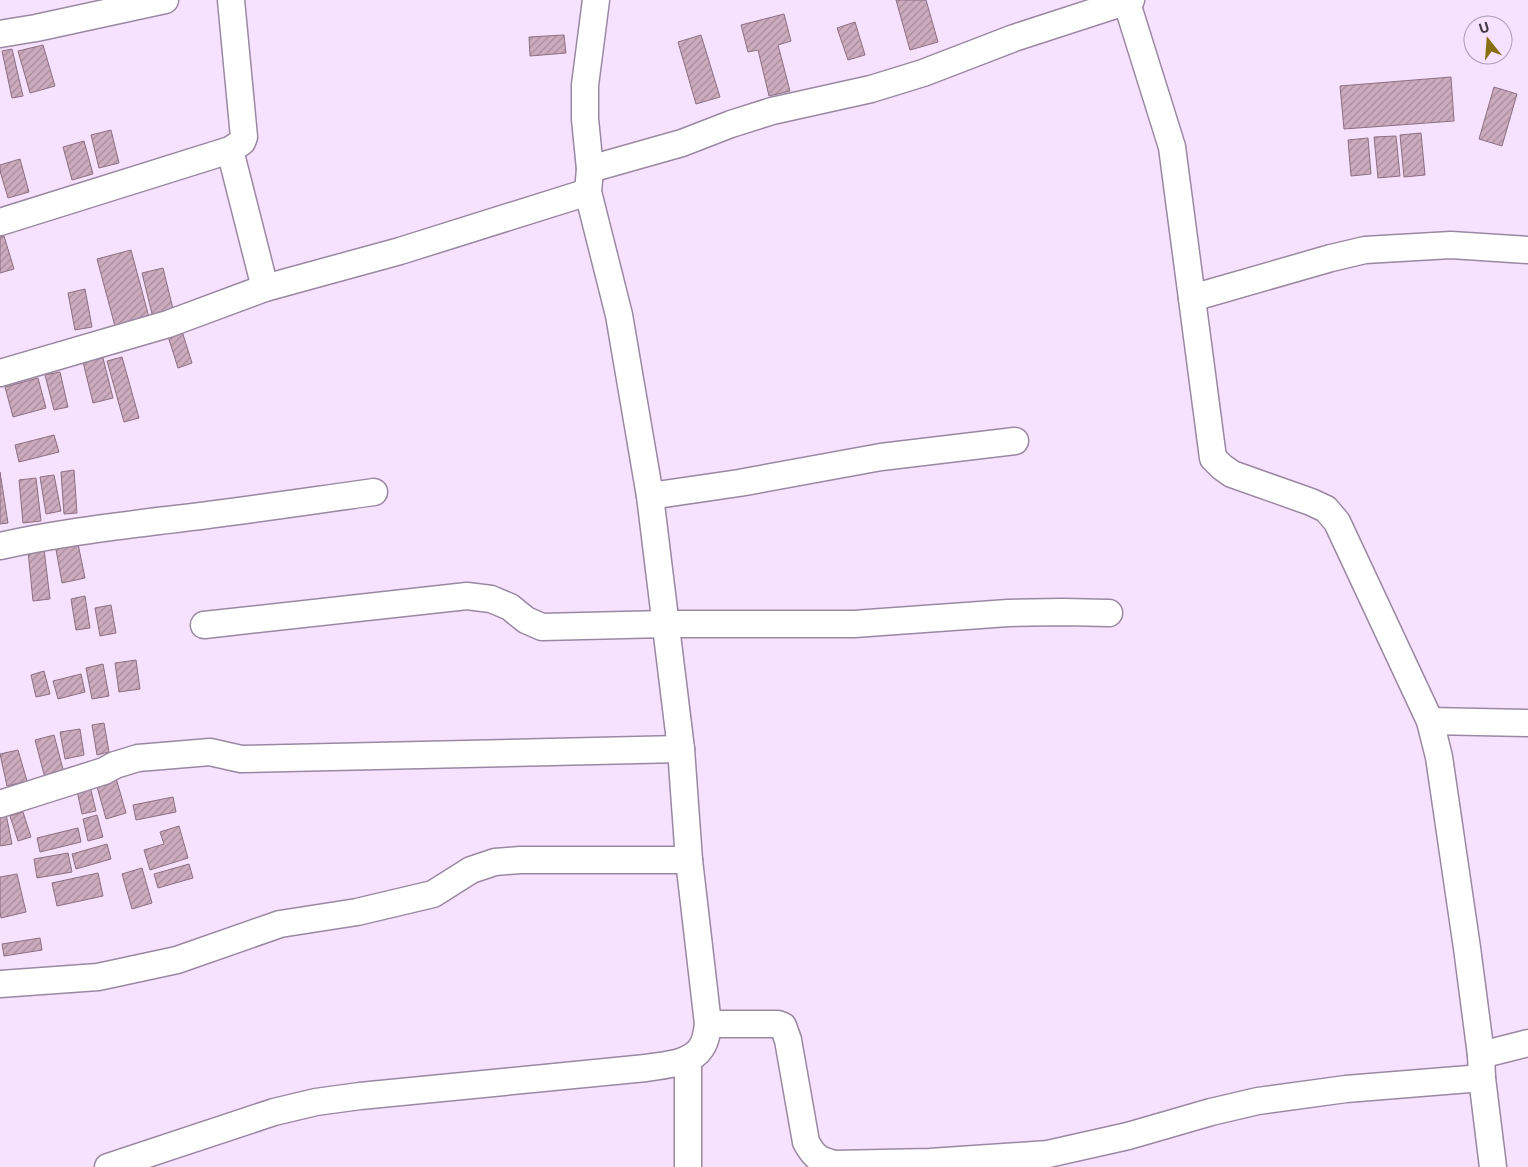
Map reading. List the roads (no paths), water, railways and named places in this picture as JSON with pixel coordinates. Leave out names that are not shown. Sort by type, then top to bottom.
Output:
[{"type":"street","points":[[0,34],[164,0]]},
{"type":"street","points":[[0,222],[230,150],[242,142],[244,138],[232,0]]},
{"type":"street","points":[[108,1167],[274,1112],[316,1102],[637,1069],[688,1059],[701,1049],[706,1037],[708,1024],[689,860],[681,749],[650,496],[620,315],[589,180],[585,85],[596,0]]},
{"type":"street","points":[[0,373],[168,324],[265,288],[400,251],[731,124],[772,111],[872,89],[923,73],[1014,38],[1128,0],[1172,147],[1213,458],[1232,474],[1312,502],[1326,509],[1337,522],[1430,721],[1439,758],[1482,1067],[1493,1167]]},
{"type":"street","points":[[230,150],[265,288]]},
{"type":"street","points":[[1192,298],[1365,250],[1451,244],[1528,250]]},
{"type":"street","points":[[650,496],[740,483],[881,457],[1015,441]]},
{"type":"street","points":[[0,546],[37,537],[374,492]]},
{"type":"street","points":[[204,625],[468,596],[491,599],[510,607],[526,620],[542,627],[665,624],[854,624],[998,613],[1109,613]]},
{"type":"street","points":[[1430,721],[1528,723]]},
{"type":"street","points":[[0,804],[104,771],[138,758],[210,752],[232,758],[251,759],[681,749]]},
{"type":"street","points":[[0,984],[98,977],[177,960],[280,924],[357,912],[433,894],[471,870],[495,862],[520,860],[689,860]]},
{"type":"street","points":[[708,1024],[778,1024],[783,1026],[788,1040],[806,1142],[812,1153],[822,1161],[835,1164],[930,1164],[1048,1160],[1211,1112],[1258,1101],[1482,1067],[1528,1043]]},
{"type":"street","points":[[688,1059],[688,1167]]}]
